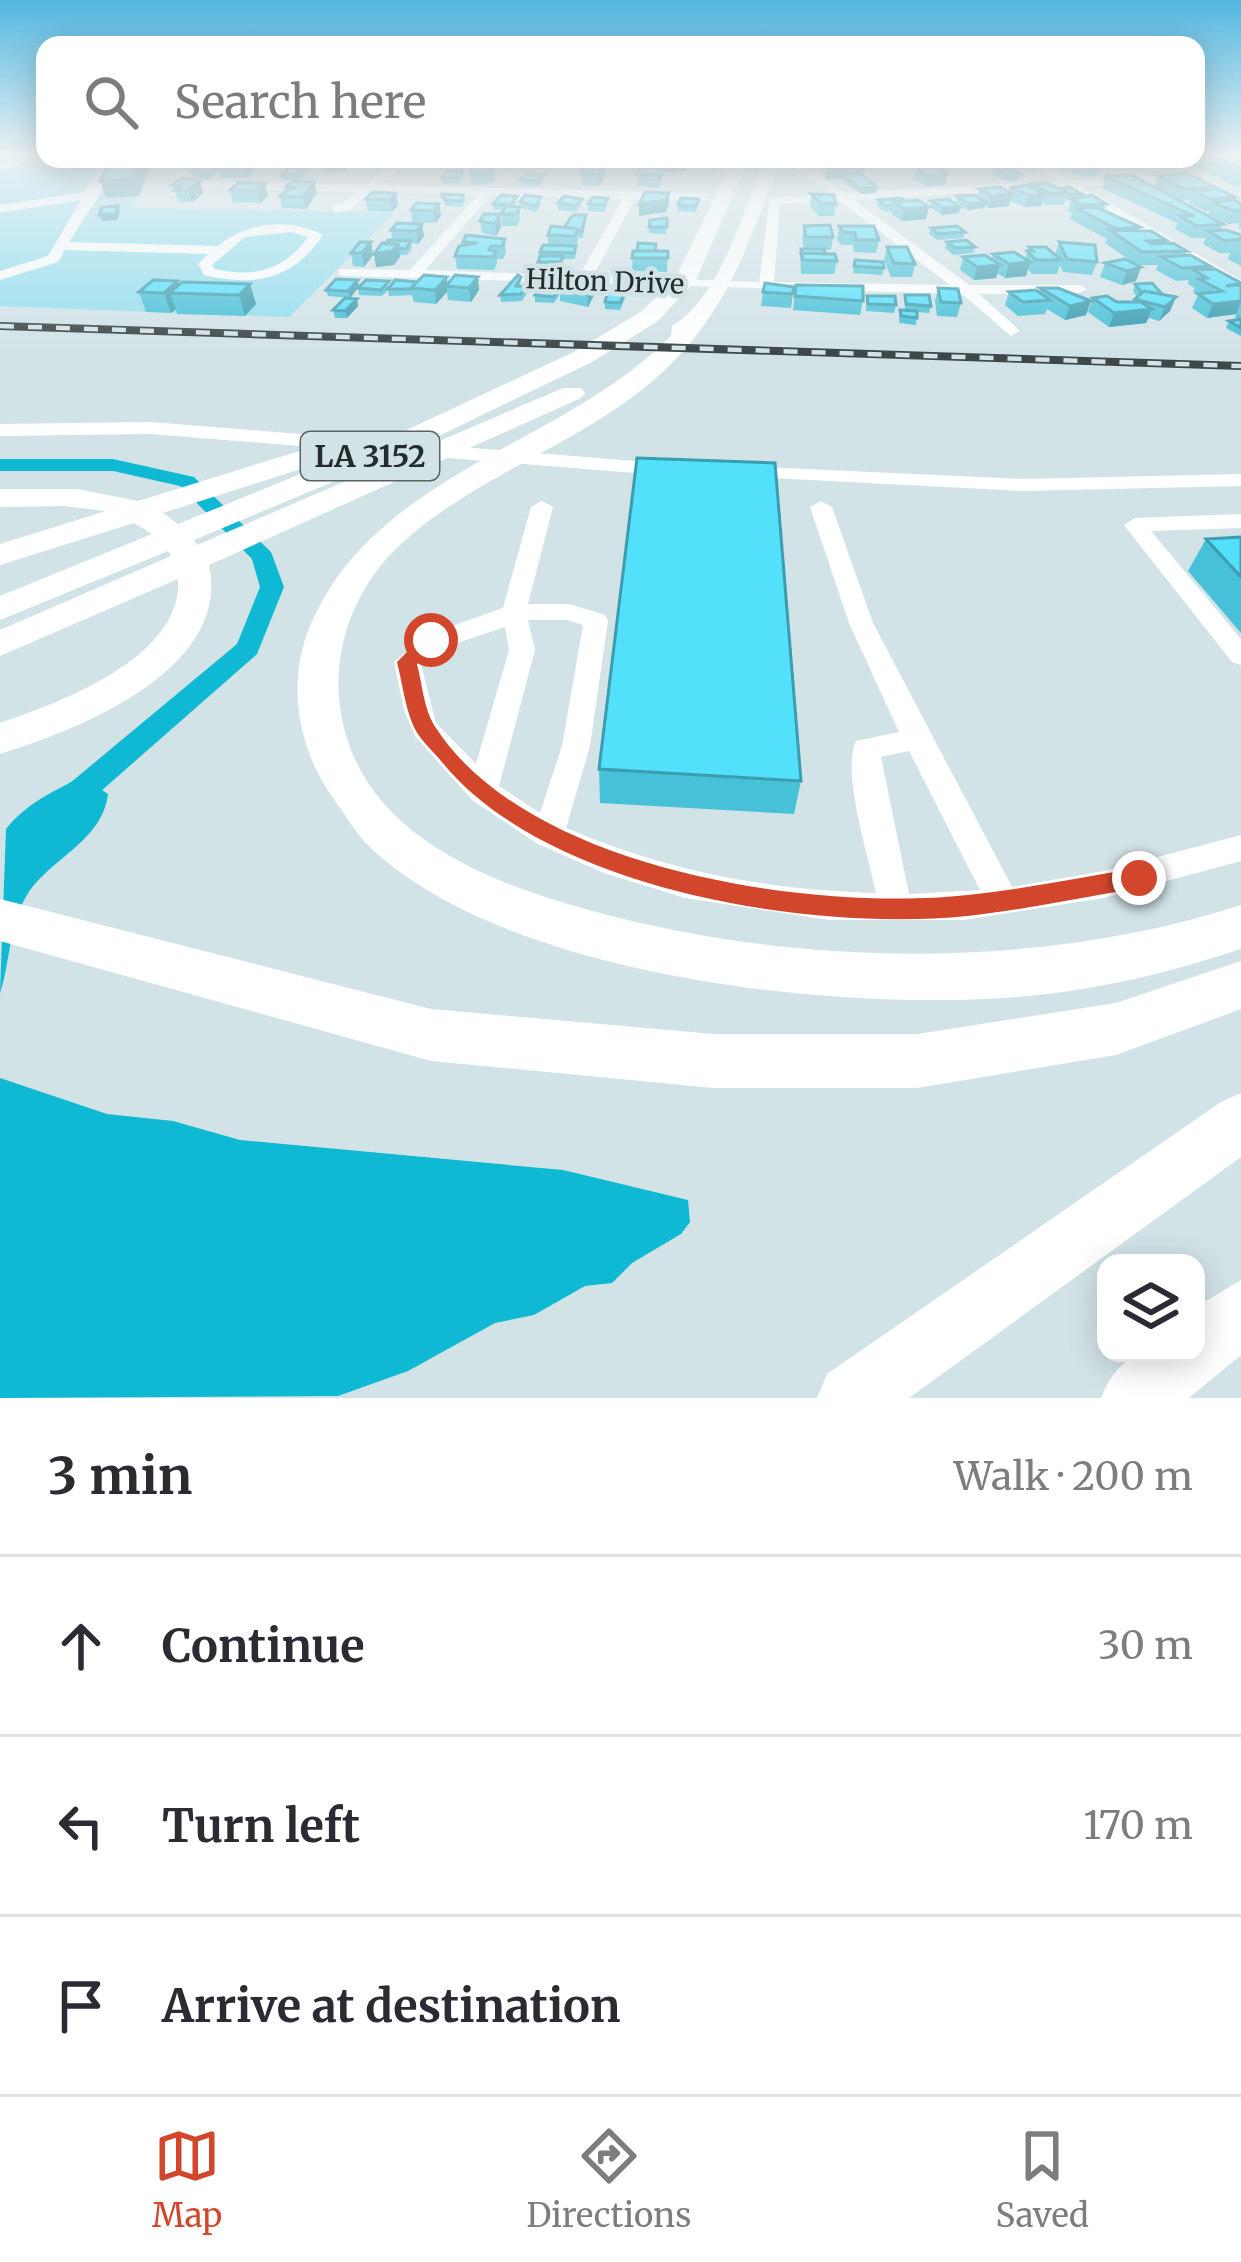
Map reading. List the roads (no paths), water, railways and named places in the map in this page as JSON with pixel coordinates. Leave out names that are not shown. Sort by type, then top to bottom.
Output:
[{"type":"highway","name":"LA 3152","points":[[0,609],[238,513],[545,377],[650,316],[685,280],[716,220]]},
{"type":"highway","name":"LA 3152","points":[[0,644],[475,440],[602,379],[702,316],[757,220]]},
{"type":"highway","points":[[702,316],[636,381],[427,506],[385,539],[351,575],[327,626],[315,688],[324,748],[353,801],[400,850],[457,885],[512,907],[646,946],[798,972],[913,975],[1069,968],[1241,928]]},
{"type":"highway","points":[[0,556],[545,377]]},
{"type":"highway","points":[[0,497],[106,501],[157,521],[190,553],[199,588],[182,630],[156,658],[96,699],[0,739]]},
{"type":"highway","points":[[0,920],[431,1035],[714,1061],[916,1061],[1116,1029],[1241,985]]},
{"type":"highway","points":[[850,1398],[1241,1122]]},
{"type":"highway","points":[[1205,1342],[1241,1313]]},
{"type":"highway","points":[[1135,1398],[1179,1362]]},
{"type":"street","points":[[0,276],[44,264],[63,246],[78,220]]},
{"type":"street","points":[[413,275],[462,220]]},
{"type":"street","points":[[584,279],[617,220]]},
{"type":"street","points":[[766,286],[772,220]]},
{"type":"street","points":[[872,220],[968,290],[1011,331]]},
{"type":"street","points":[[1131,220],[1241,286]]},
{"type":"street","points":[[63,246],[219,250],[253,230],[292,228],[316,236],[296,264],[268,277],[209,272],[206,264],[219,250]]},
{"type":"street","name":"Hilton Drive","points":[[344,272],[865,290],[1080,289]]},
{"type":"street","points":[[0,430],[152,428],[703,471],[1023,485],[1241,480]]},
{"type":"street","points":[[483,792],[522,650],[514,612],[542,507]]},
{"type":"street","points":[[820,507],[862,623],[916,739],[1002,900]]},
{"type":"street","points":[[1241,521],[1136,525],[1241,656]]},
{"type":"street","points":[[549,835],[576,746],[596,621],[569,612],[514,612],[499,622],[431,640],[407,662],[423,725],[483,792],[505,811],[549,835],[585,854],[706,888],[844,907],[1002,900],[1139,878],[1241,848]]},
{"type":"street","points":[[896,906],[867,775],[866,748],[916,739]]},
{"type":"waterway","points":[[0,465],[113,465],[187,481],[263,557],[272,587],[248,648],[81,791]]},
{"type":"railway","points":[[0,326],[1241,366]]}]
